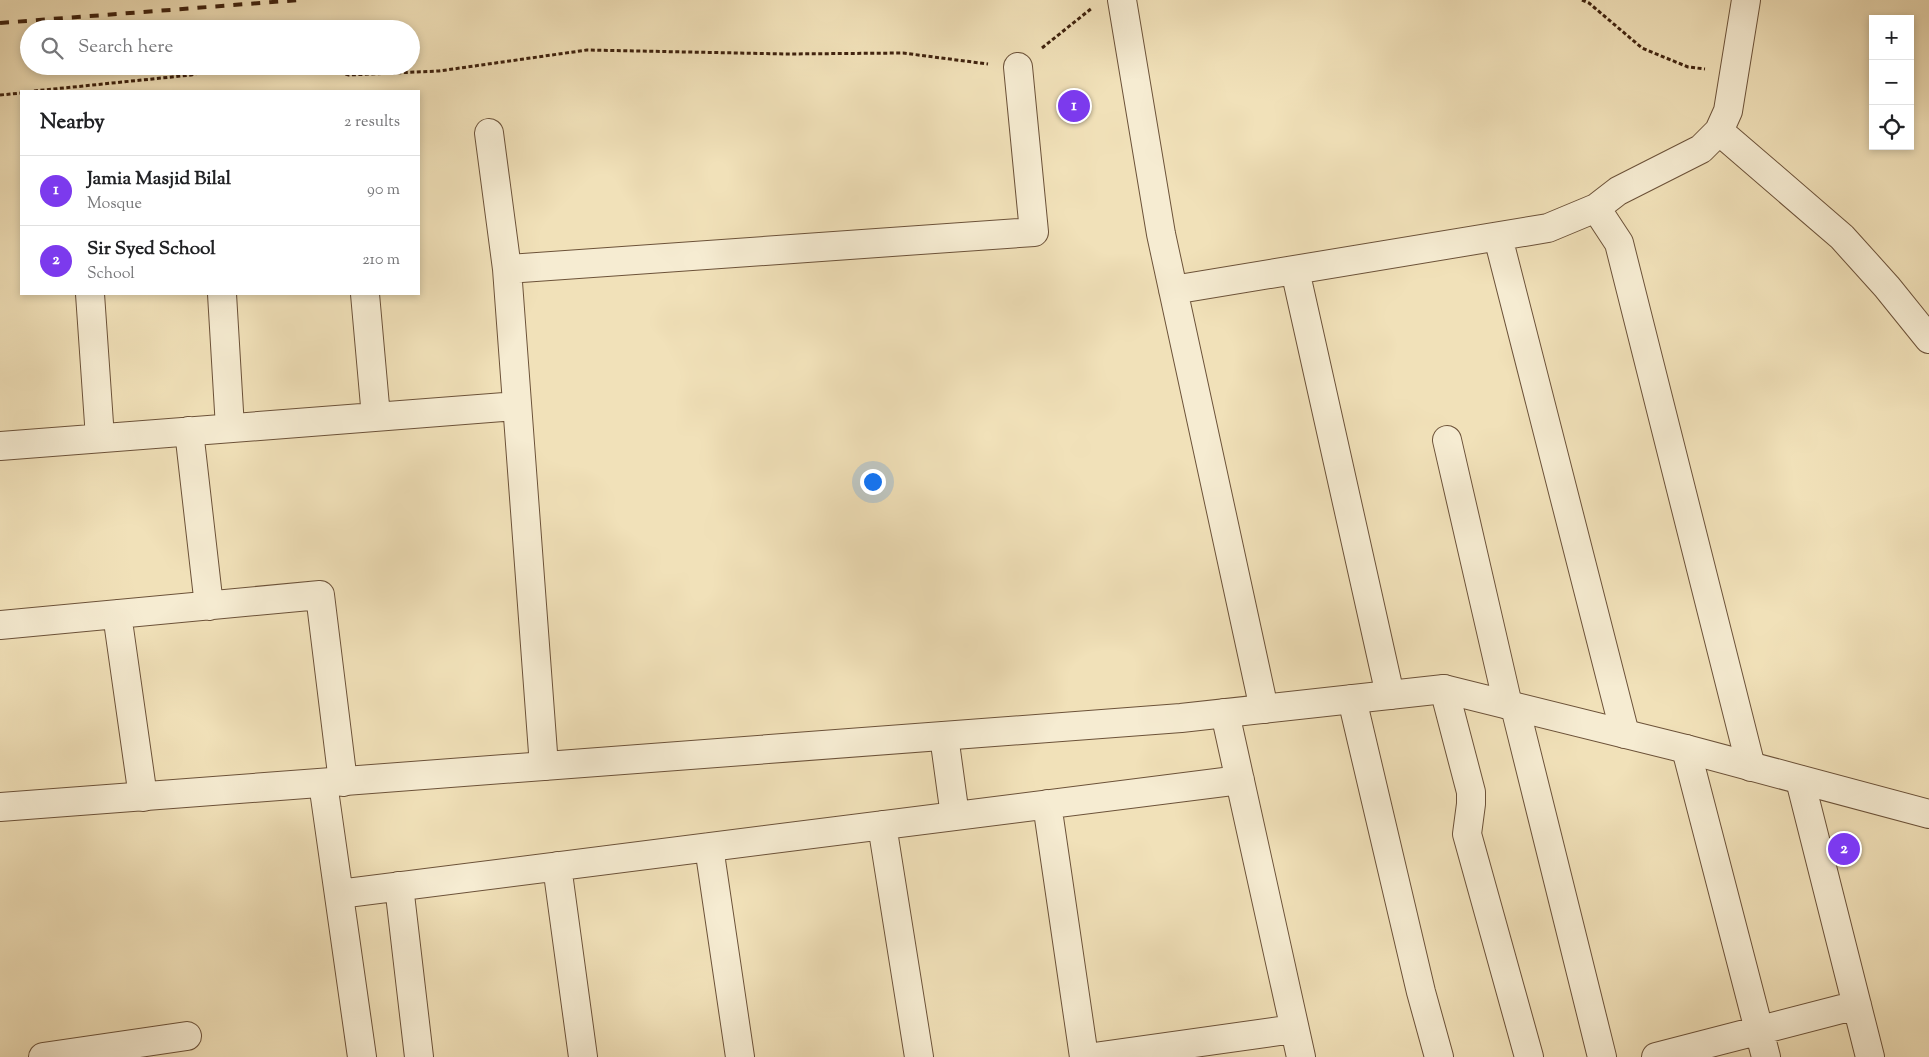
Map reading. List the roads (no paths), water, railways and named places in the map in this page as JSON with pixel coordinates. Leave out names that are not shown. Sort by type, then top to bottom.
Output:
[{"type":"street","points":[[1122,0],[1161,234],[1264,709]]},
{"type":"street","points":[[1173,290],[1548,228],[1596,208],[1618,191],[1701,149],[1719,131],[1728,111],[1746,0]]},
{"type":"street","points":[[508,269],[1034,232],[1018,67]]},
{"type":"street","points":[[1719,131],[1842,237],[1887,286],[1918,328],[1929,339]]},
{"type":"street","points":[[489,133],[508,269],[544,766]]},
{"type":"street","points":[[1596,208],[1619,242],[1751,767]]},
{"type":"street","points":[[1498,237],[1625,734]]},
{"type":"street","points":[[1295,270],[1390,695]]},
{"type":"street","points":[[90,295],[100,438]]},
{"type":"street","points":[[222,295],[230,428]]},
{"type":"street","points":[[365,295],[376,417]]},
{"type":"street","points":[[0,446],[517,406]]},
{"type":"street","points":[[189,431],[209,606]]},
{"type":"street","points":[[1447,440],[1512,706],[1602,1057]]},
{"type":"street","points":[[0,625],[320,595],[339,894],[362,1057]]},
{"type":"street","points":[[117,614],[142,797]]},
{"type":"street","points":[[1444,689],[1471,792],[1468,834],[1529,1057]]},
{"type":"street","points":[[0,807],[944,736],[1225,713],[1444,689],[1686,749],[1929,814]]},
{"type":"street","points":[[1352,699],[1421,992],[1439,1057]]},
{"type":"street","points":[[1225,713],[1301,1057]]},
{"type":"street","points":[[944,736],[954,816]]},
{"type":"street","points":[[1686,749],[1766,1057]]},
{"type":"street","points":[[339,894],[1240,780]]},
{"type":"street","points":[[1800,780],[1870,1057]]},
{"type":"street","points":[[1047,804],[1084,1057]]},
{"type":"street","points":[[882,825],[919,1057]]},
{"type":"street","points":[[709,847],[740,1057]]},
{"type":"street","points":[[557,866],[583,1057]]},
{"type":"street","points":[[399,886],[419,1057]]},
{"type":"street","points":[[1656,1057],[1857,1005]]},
{"type":"street","points":[[1109,1056],[1294,1029]]},
{"type":"street","points":[[42,1057],[187,1036]]},
{"type":"railway","points":[[39,20],[299,0]]},
{"type":"railway","points":[[0,23],[20,21]]},
{"type":"place","name":"Jamia Masjid Bilal","points":[[1074,106]]},
{"type":"place","name":"Sir Syed School","points":[[1844,849]]}]
